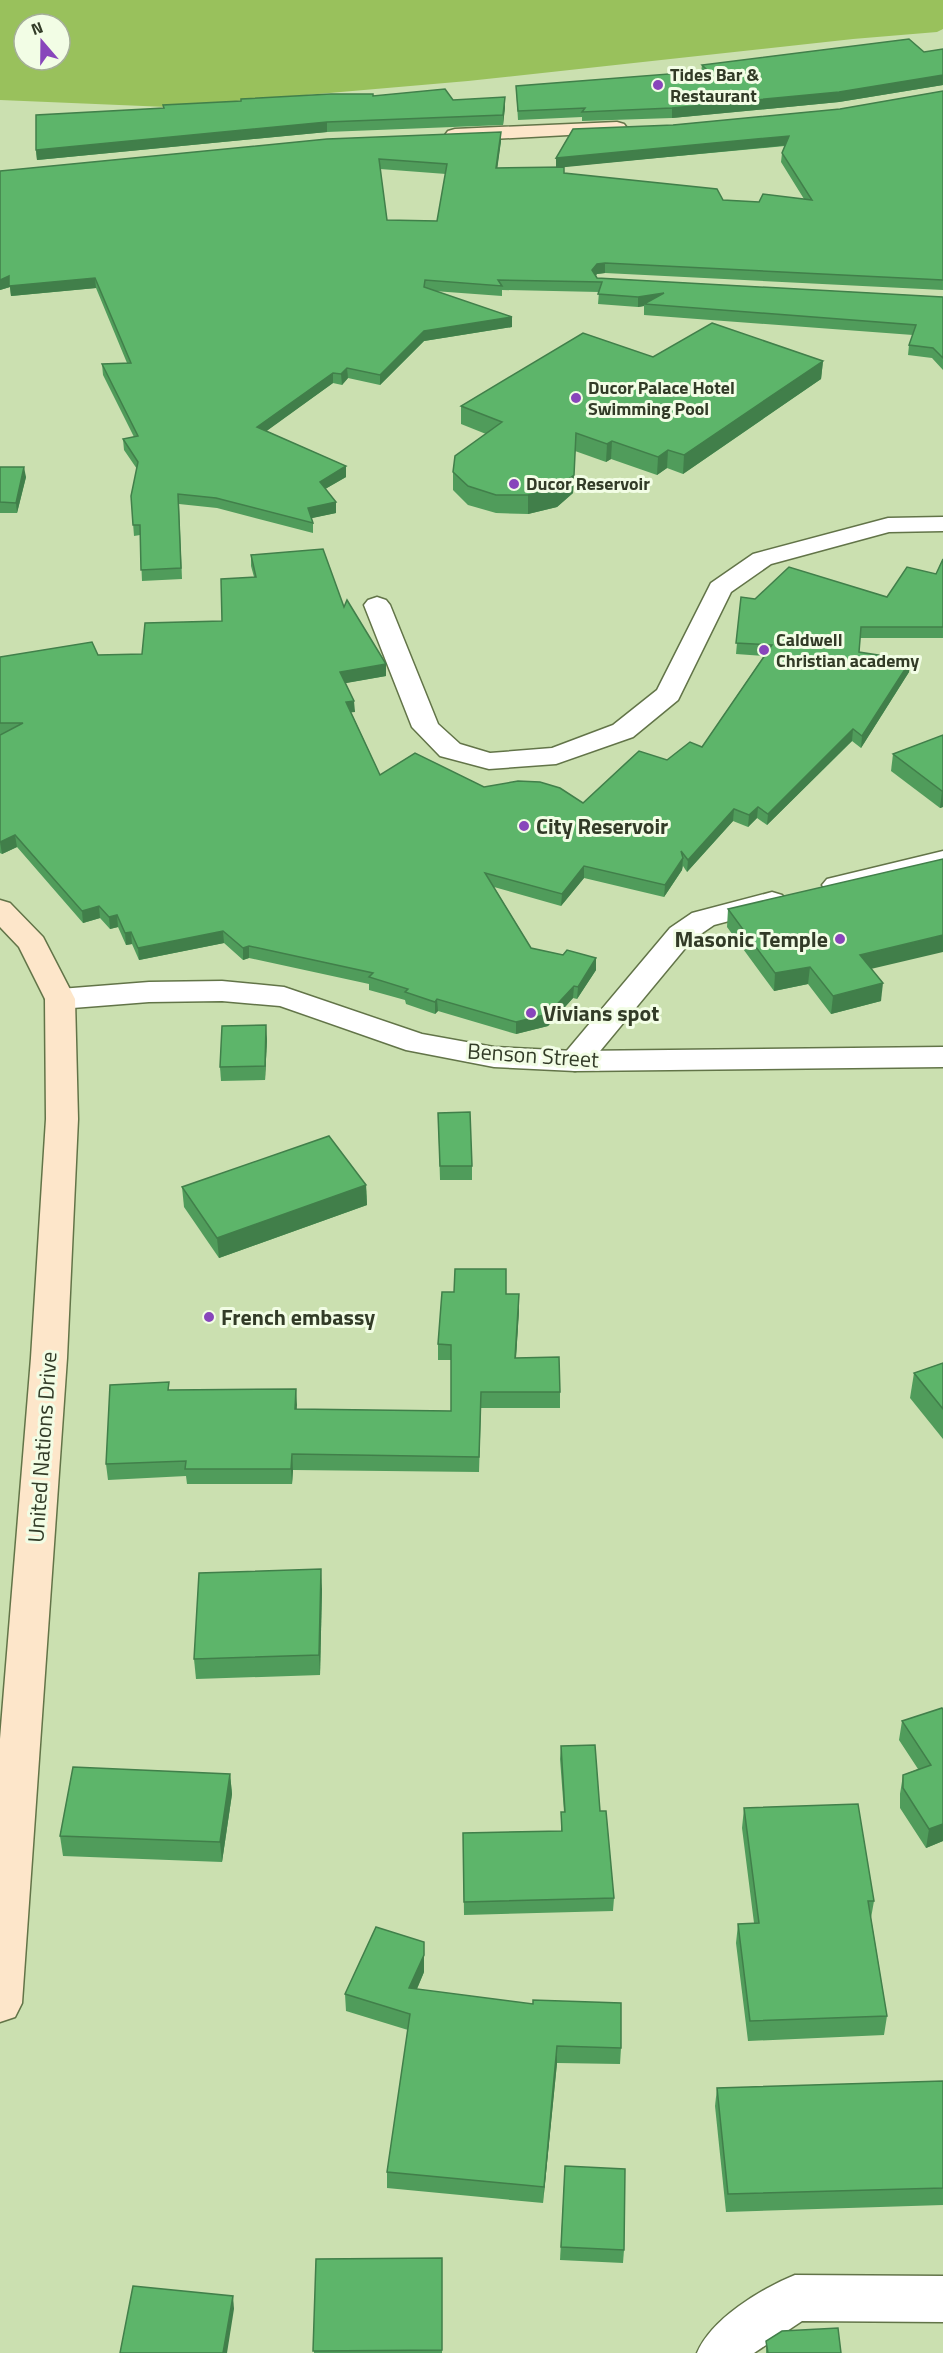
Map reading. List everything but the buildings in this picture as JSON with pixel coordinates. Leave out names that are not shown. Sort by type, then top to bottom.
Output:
[{"type":"main road","points":[[434,136],[636,128]]},
{"type":"main road","name":"United Nations Drive","points":[[0,909],[32,942],[60,999],[62,1119],[56,1254],[0,2003]]},
{"type":"street","points":[[377,605],[426,727],[450,750],[489,761],[556,756],[623,731],[668,694],[720,588],[762,559],[888,525],[943,524]]},
{"type":"street","points":[[575,1061],[681,934],[703,919],[943,860]]},
{"type":"street","name":"Benson Street","points":[[60,999],[149,992],[222,991],[284,997],[417,1043],[494,1057],[575,1061],[943,1057]]},
{"type":"street","points":[[722,2353],[738,2336],[795,2298],[943,2299]]},
{"type":"shaded area","points":[[0,0],[943,0],[943,29],[937,32],[468,81],[167,107],[0,100]]},
{"type":"place","name":"Tides Bar & Restaurant","points":[[658,85]]},
{"type":"place","name":"Ducor Palace Hotel Swimming Pool","points":[[576,398]]},
{"type":"place","name":"Ducor Reservoir","points":[[514,484]]},
{"type":"place","name":"Caldwell Christian academy","points":[[764,650]]},
{"type":"place","name":"City Reservoir","points":[[524,826]]},
{"type":"place","name":"Masonic Temple","points":[[840,939]]},
{"type":"place","name":"Vivians spot","points":[[531,1013]]},
{"type":"place","name":"French embassy","points":[[209,1317]]}]
